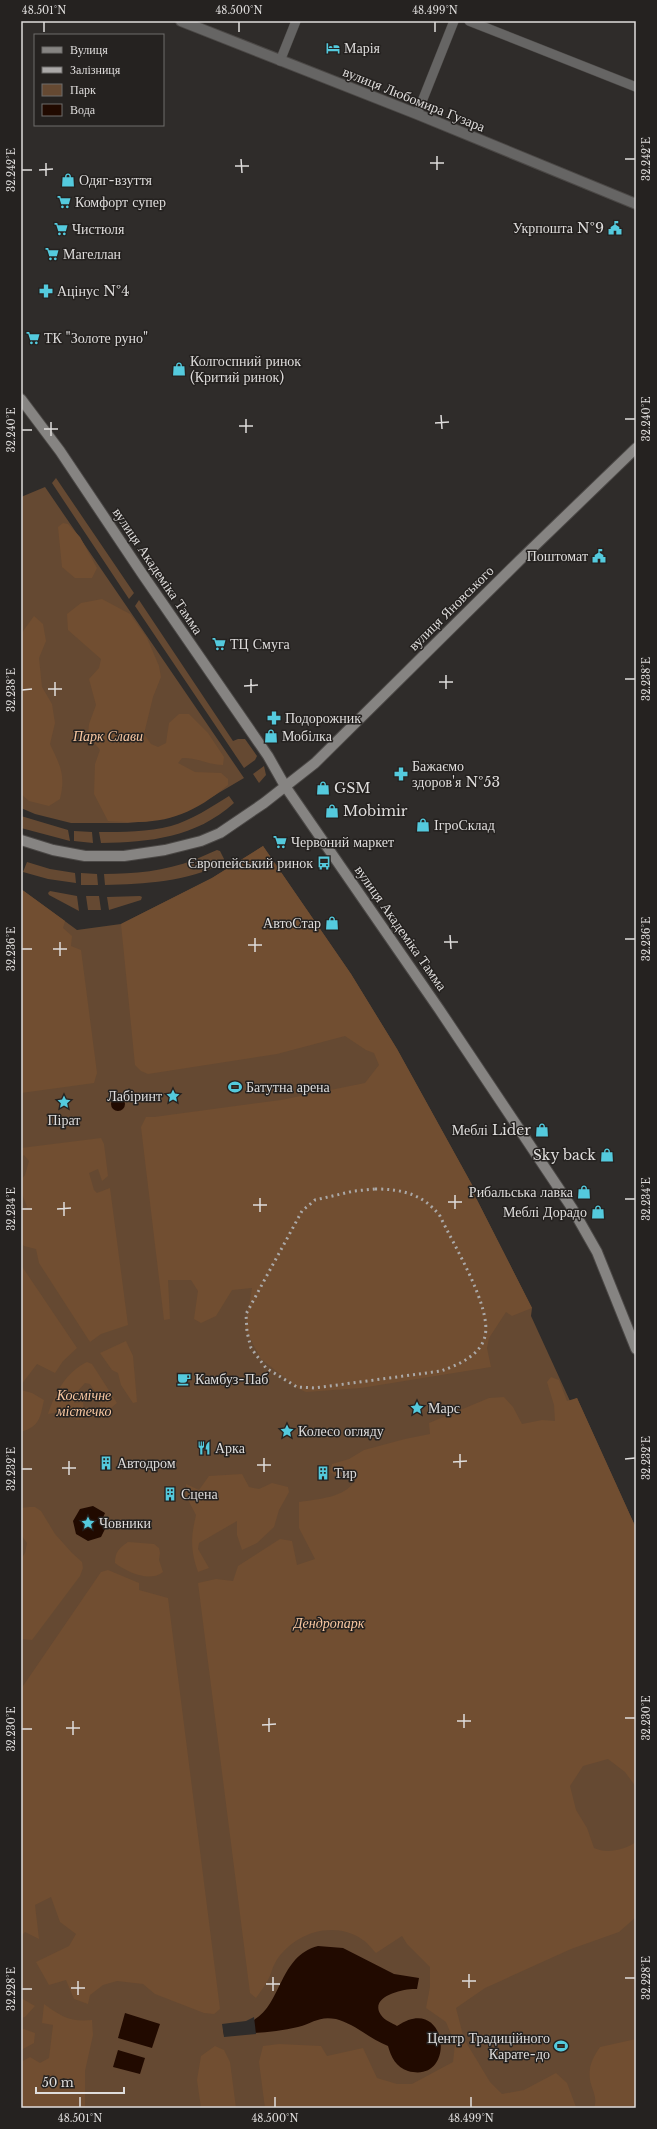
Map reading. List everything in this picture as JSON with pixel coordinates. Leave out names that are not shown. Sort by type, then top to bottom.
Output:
[{"type":"main road","name":"вулиця Академіка Тамма","points":[[21,399],[60,451],[147,582],[268,756],[285,786],[435,1002],[572,1208],[597,1252],[636,1349]]},
{"type":"main road","name":"вулиця Яновського","points":[[21,840],[53,850],[84,856],[124,856],[165,850],[201,841],[220,833],[264,804],[326,752],[520,560],[636,448]]},
{"type":"street","name":"вулиця Любомира Гузара","points":[[181,21],[417,114],[636,204]]},
{"type":"street","points":[[280,61],[296,21]]},
{"type":"street","points":[[417,114],[454,21]]},
{"type":"street","points":[[469,21],[636,87]]},
{"type":"green space","points":[[56,478],[134,593],[129,599],[52,483]]},
{"type":"green space","name":"Парк Слави","points":[[45,487],[244,778],[193,808],[149,821],[128,823],[71,823],[35,814],[21,808],[21,497]]},
{"type":"green space","points":[[63,523],[68,524],[80,537],[97,568],[92,578],[75,578],[62,567],[58,527]]},
{"type":"green space","points":[[102,599],[130,614],[147,638],[159,666],[161,677],[153,697],[144,734],[151,744],[158,747],[166,743],[169,723],[179,714],[189,714],[208,733],[224,757],[223,765],[187,758],[182,758],[178,763],[195,772],[221,773],[228,779],[228,785],[199,806],[186,812],[172,817],[143,822],[108,821],[94,794],[95,764],[100,750],[88,735],[89,724],[96,705],[89,679],[99,668],[101,659],[68,630],[67,614],[81,603]]},
{"type":"green space","points":[[139,600],[233,741],[245,739],[257,756],[255,760],[244,768],[135,606]]},
{"type":"green space","points":[[34,616],[43,624],[46,641],[39,658],[42,687],[52,704],[55,723],[50,744],[59,764],[62,776],[62,790],[60,799],[49,806],[29,801],[21,794],[21,634]]},
{"type":"green space","points":[[264,766],[266,775],[259,783],[253,774]]},
{"type":"green space","points":[[229,796],[234,803],[219,815],[188,831],[154,839],[101,843],[99,832],[144,831],[171,826],[194,817]]},
{"type":"green space","points":[[21,816],[68,830],[70,841],[21,828]]},
{"type":"green space","points":[[74,831],[92,832],[93,843],[74,841]]},
{"type":"green space","name":"Дендропарк","points":[[263,846],[351,974],[397,1049],[476,1192],[474,1194],[532,1308],[531,1316],[570,1401],[577,1398],[636,1528],[636,2108],[21,2108],[21,889],[77,930],[121,924],[212,878]]},
{"type":"green space","points":[[263,846],[351,974],[397,1049],[476,1192],[474,1194],[532,1308],[512,1316],[506,1312],[489,1338],[487,1348],[491,1367],[361,1388],[306,1392],[299,1389],[261,1359],[245,1329],[252,1288],[232,1290],[216,1316],[201,1323],[194,1319],[198,1291],[191,1280],[168,1280],[170,1319],[164,1320],[141,1127],[146,1117],[281,1100],[365,1083],[379,1065],[374,1053],[366,1050],[345,1036],[277,1054],[148,1074],[141,1071],[135,1065],[121,924],[212,878]]},
{"type":"green space","points":[[217,850],[220,851],[224,859],[223,863],[195,874],[150,883],[105,885],[104,874],[138,872],[172,867],[197,859]]},
{"type":"green space","points":[[27,862],[50,869],[75,873],[76,883],[48,879],[23,872]]},
{"type":"green space","points":[[81,873],[97,874],[98,885],[81,885]]},
{"type":"green space","points":[[21,889],[65,921],[63,928],[72,936],[71,946],[81,950],[97,1073],[94,1083],[21,1093]]},
{"type":"green space","points":[[50,891],[77,896],[79,911],[49,895],[48,893]]},
{"type":"green space","points":[[86,896],[99,896],[101,910],[88,910]]},
{"type":"green space","points":[[107,897],[142,897],[141,900],[109,910]]},
{"type":"green space","points":[[101,1138],[104,1144],[108,1176],[102,1181],[98,1169],[89,1173],[94,1190],[97,1193],[110,1188],[128,1325],[101,1334],[90,1342],[39,1263],[36,1249],[24,1246],[21,1243],[21,1209],[27,1207],[21,1191],[21,1180],[25,1175],[29,1161],[24,1155],[21,1158],[21,1148]]},
{"type":"green space","points":[[21,1265],[77,1348],[63,1361],[55,1373],[37,1364],[21,1385]]},
{"type":"green space","points":[[126,1341],[133,1356],[137,1402],[133,1403],[121,1385],[118,1373],[112,1370],[100,1353]]},
{"type":"green space","points":[[87,1362],[92,1364],[117,1403],[110,1409],[101,1411],[98,1396],[90,1384],[85,1383],[74,1395],[74,1403],[83,1402],[85,1418],[77,1420],[73,1415],[65,1416],[63,1411],[48,1414],[54,1398],[67,1377]]},
{"type":"green space","points":[[551,1377],[559,1380],[567,1401],[577,1398],[636,1528],[636,1787],[625,1772],[608,1759],[583,1766],[570,1786],[576,1810],[587,1828],[594,1848],[610,1851],[621,1849],[636,1842],[636,1917],[619,1932],[571,1949],[485,1988],[456,2008],[464,2039],[490,2082],[502,2094],[524,2090],[556,2073],[567,2083],[576,2107],[580,2108],[265,2108],[259,2062],[263,2046],[279,2044],[321,2046],[327,2056],[363,2048],[377,2078],[397,2084],[412,2084],[453,2062],[455,2044],[446,2022],[426,2008],[430,1987],[430,1967],[407,1944],[402,1936],[376,1953],[365,1941],[352,1934],[327,1930],[314,1932],[292,1944],[282,1953],[274,1965],[267,1982],[256,1998],[250,1993],[198,1583],[216,1579],[233,1581],[238,1566],[280,1539],[292,1541],[297,1565],[315,1559],[299,1528],[299,1502],[330,1497],[345,1491],[351,1486],[355,1480],[353,1477],[346,1474],[335,1475],[330,1472],[332,1464],[349,1459],[364,1450],[430,1434],[429,1423],[489,1398],[504,1397],[513,1407],[522,1424],[542,1420],[555,1421],[554,1405],[547,1382]]},
{"type":"green space","points":[[21,1390],[32,1393],[44,1400],[40,1416],[36,1424],[21,1432]]},
{"type":"green space","points":[[242,1474],[249,1487],[259,1489],[272,1483],[288,1487],[289,1492],[279,1510],[274,1527],[257,1543],[242,1550],[237,1535],[237,1521],[199,1543],[198,1549],[209,1568],[198,1572],[192,1543],[196,1515],[186,1496],[186,1484],[199,1490],[209,1476]]},
{"type":"green space","points":[[35,1507],[41,1511],[55,1534],[82,1562],[83,1568],[80,1576],[32,1640],[21,1639],[21,1559],[25,1553],[27,1543],[21,1535],[21,1508]]},
{"type":"green space","points":[[128,1542],[154,1544],[159,1548],[159,1560],[163,1572],[152,1576],[139,1575],[126,1570],[115,1563],[118,1551]]},
{"type":"green space","points":[[108,1570],[139,1583],[139,1590],[168,1598],[220,2009],[214,2014],[204,2013],[155,1994],[143,1984],[117,1981],[103,1985],[90,1995],[88,2004],[74,1999],[66,1980],[49,1985],[36,1962],[69,1946],[76,1934],[60,1922],[51,1897],[35,1905],[39,1939],[25,1932],[21,1936],[21,1689],[101,1572]]},
{"type":"green space","points":[[21,1998],[35,2006],[25,2017],[21,2018]]},
{"type":"green space","points":[[44,2004],[66,2018],[92,2020],[93,2035],[85,2071],[85,2108],[21,2108],[21,2062],[30,2057],[40,2063],[49,2058],[53,2025],[42,2023]]},
{"type":"green space","points":[[21,2028],[35,2033],[34,2043],[21,2050]]},
{"type":"green space","points":[[636,2039],[636,2108],[594,2108],[595,2097],[590,2080],[590,2071],[593,2058],[597,2051],[600,2047]]},
{"type":"green space","points":[[215,2046],[224,2050],[230,2062],[236,2108],[201,2108],[197,2080],[201,2056]]},
{"type":"water","points":[[115,1097],[121,1097],[125,1101],[125,1107],[121,1111],[115,1111],[111,1107],[111,1101]]},
{"type":"water","name":"Човники","points":[[93,1506],[105,1513],[102,1520],[107,1525],[101,1537],[88,1541],[76,1534],[73,1521],[80,1509]]},
{"type":"water","points":[[318,1946],[343,1948],[394,1974],[419,1978],[417,1989],[404,1990],[390,1994],[379,2003],[378,2008],[384,2018],[397,2026],[414,2018],[427,2020],[436,2029],[440,2041],[440,2054],[435,2065],[424,2072],[408,2071],[397,2064],[388,2046],[375,2040],[350,2024],[330,2018],[320,2019],[298,2027],[280,2030],[224,2035],[223,2026],[247,2023],[259,2017],[274,1996],[294,1961],[304,1952]]},
{"type":"water","points":[[125,2013],[160,2024],[152,2048],[118,2038]]},
{"type":"water","points":[[118,2050],[145,2058],[140,2074],[113,2067]]},
{"type":"pier","points":[[254,2017],[256,2034],[224,2037],[222,2024],[246,2021]]},
{"type":"railway","points":[[375,1189],[394,1190],[411,1194],[426,1202],[440,1216],[470,1276],[483,1309],[486,1324],[483,1343],[474,1354],[454,1366],[441,1371],[315,1388],[297,1387],[266,1368],[251,1348],[247,1332],[246,1314],[302,1211],[315,1200],[354,1191],[375,1189]]},
{"type":"place","name":"Марія","points":[[333,48]]},
{"type":"place","name":"Одяг-взуття","points":[[68,180]]},
{"type":"place","name":"Комфорт супер","points":[[64,202]]},
{"type":"place","name":"Укрпошта №9","points":[[615,228]]},
{"type":"place","name":"Чистюля","points":[[61,229]]},
{"type":"place","name":"Магеллан","points":[[52,254]]},
{"type":"place","name":"Ацінус №4","points":[[46,291]]},
{"type":"place","name":"ТК \"Золоте руно\"","points":[[33,338]]},
{"type":"place","name":"Колгоспний ринок (Критий ринок)","points":[[179,369]]},
{"type":"place","name":"Поштомат","points":[[599,556]]},
{"type":"place","name":"ТЦ Смуга","points":[[219,644]]},
{"type":"place","name":"Подорожник","points":[[274,718]]},
{"type":"place","name":"Мобілка","points":[[271,736]]},
{"type":"place","name":"Бажаємо здоров'я №53","points":[[401,774]]},
{"type":"place","name":"GSM","points":[[323,788]]},
{"type":"place","name":"Mobimir","points":[[332,811]]},
{"type":"place","name":"ІгроСклад","points":[[423,825]]},
{"type":"place","name":"Червоний маркет","points":[[280,842]]},
{"type":"place","name":"Європейський ринок","points":[[324,863]]},
{"type":"place","name":"АвтоСтар","points":[[332,923]]},
{"type":"place","name":"Батутна арена","points":[[235,1087]]},
{"type":"place","name":"Лабіринт","points":[[173,1096]]},
{"type":"place","name":"Пірат","points":[[64,1102]]},
{"type":"place","name":"Меблі Lider","points":[[542,1130]]},
{"type":"place","name":"Sky back","points":[[607,1155]]},
{"type":"place","name":"Рибальська лавка","points":[[584,1192]]},
{"type":"place","name":"Меблі Дорадо","points":[[598,1212]]},
{"type":"place","name":"Камбуз-Паб","points":[[184,1379]]},
{"type":"place","name":"Марс","points":[[417,1408]]},
{"type":"place","name":"Колесо огляду","points":[[287,1431]]},
{"type":"place","name":"Арка","points":[[204,1448]]},
{"type":"place","name":"Автодром","points":[[106,1463]]},
{"type":"place","name":"Тир","points":[[323,1473]]},
{"type":"place","name":"Сцена","points":[[170,1494]]},
{"type":"place","name":"Човники","points":[[88,1523]]},
{"type":"place","name":"Центр Традиційного Карате-до","points":[[561,2046]]},
{"type":"park label","name":"Космічне містечко","points":[[84,1404]]}]
